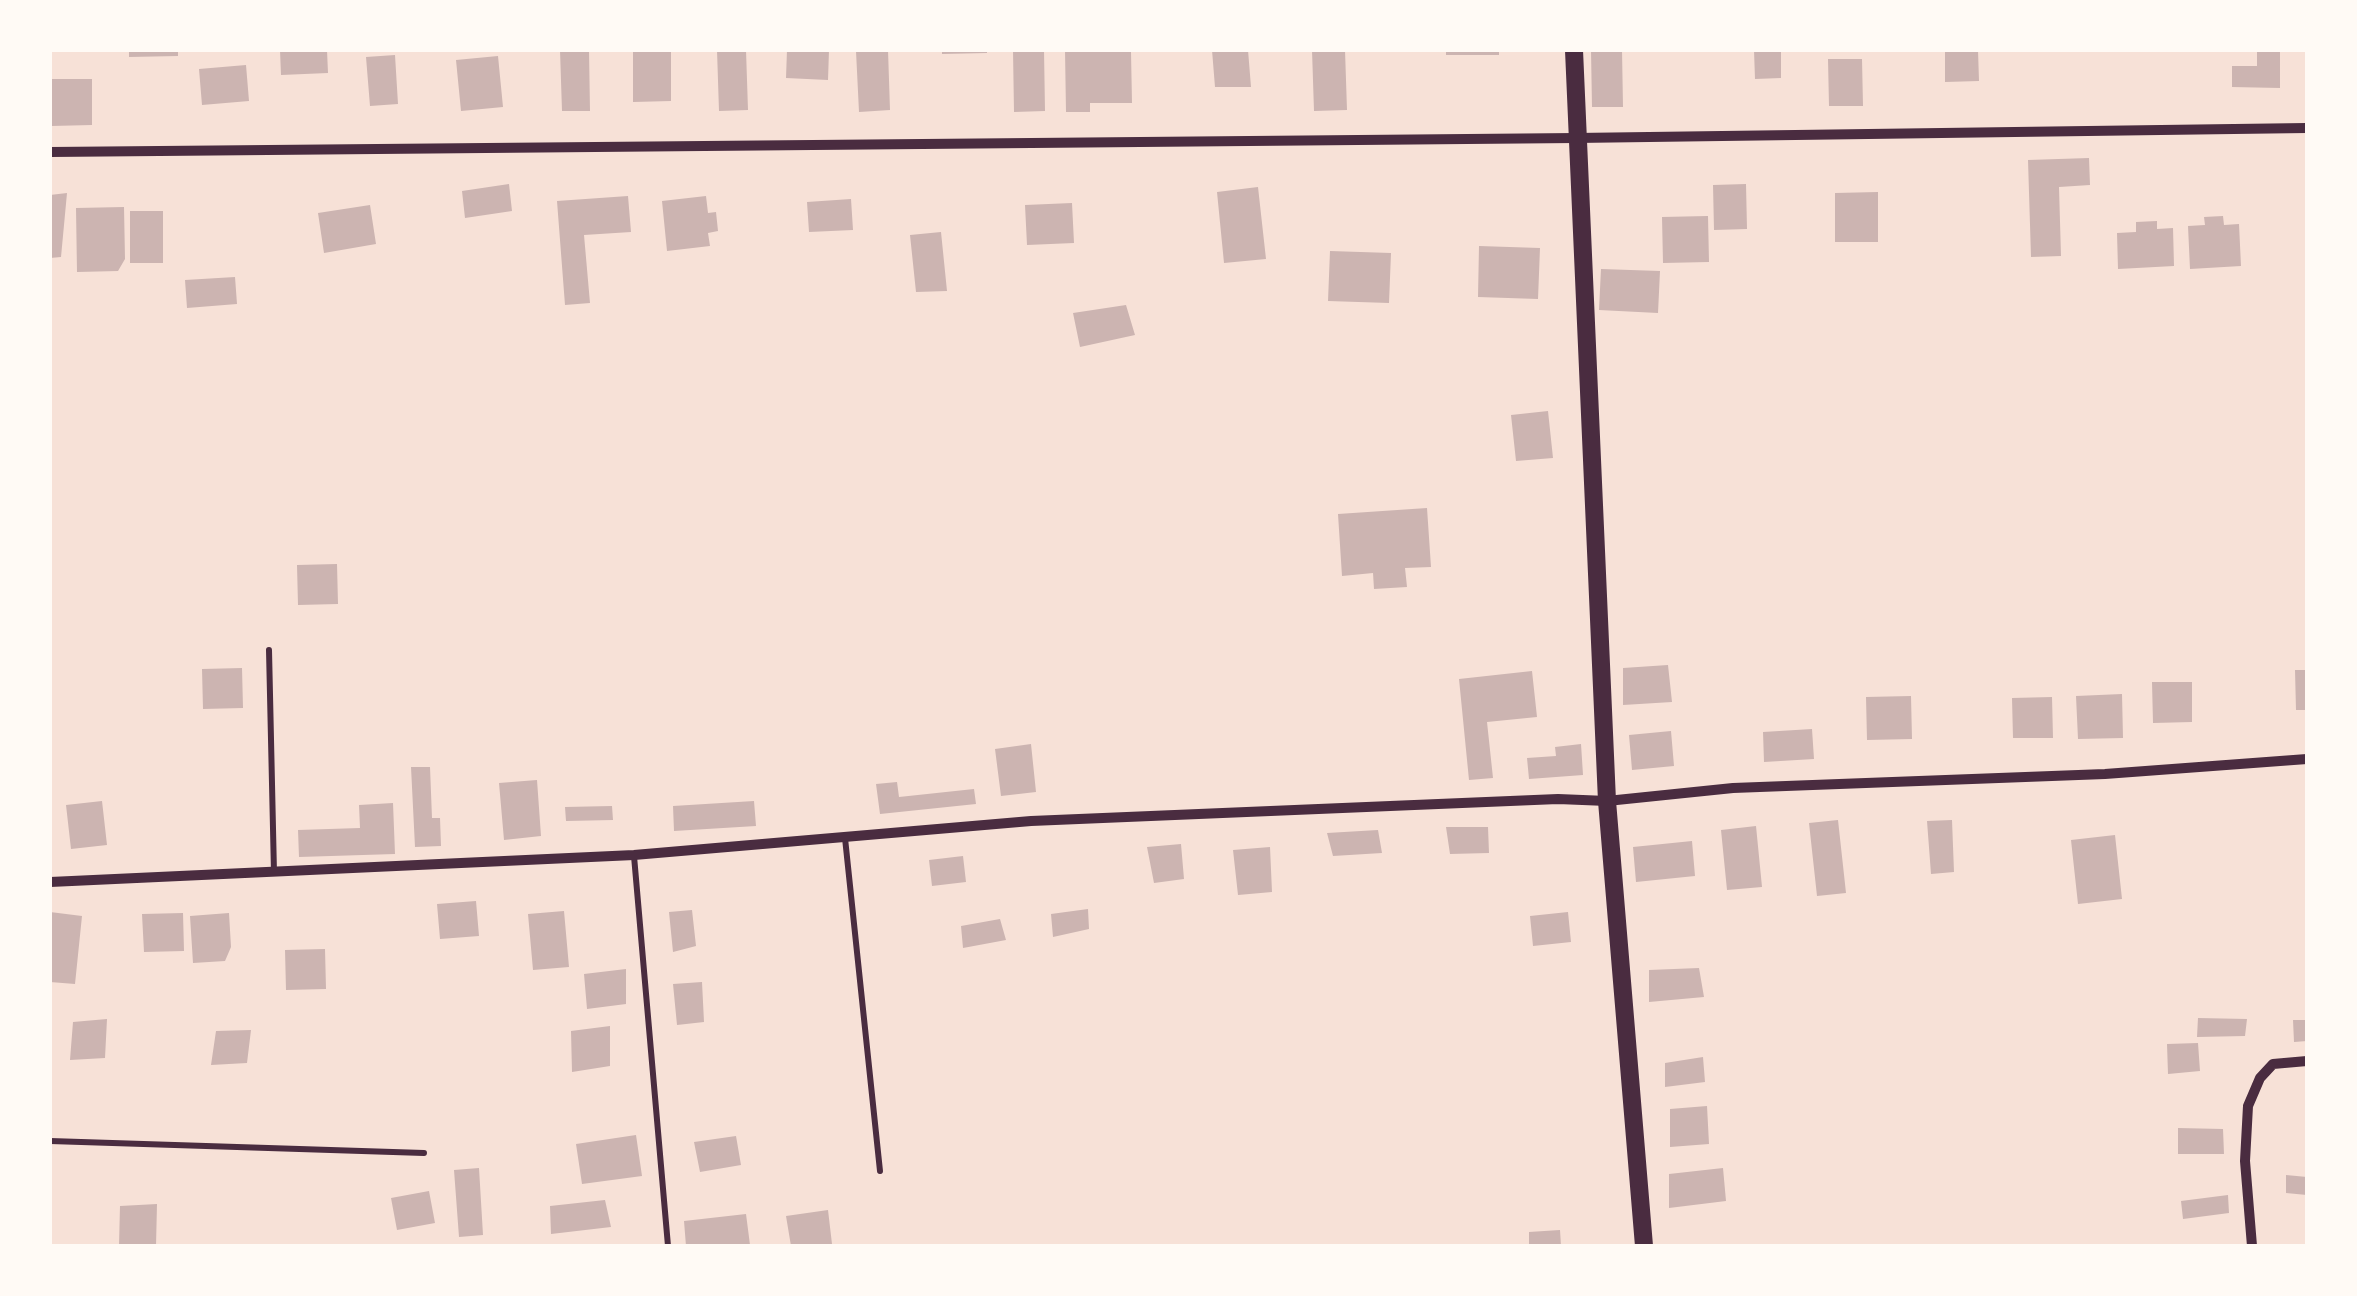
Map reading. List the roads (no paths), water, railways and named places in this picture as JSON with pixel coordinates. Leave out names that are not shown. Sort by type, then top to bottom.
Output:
[{"type":"street","points":[[1574,50],[1607,801],[1644,1246]]},
{"type":"street","points":[[50,152],[2307,128]]},
{"type":"street","points":[[50,882],[634,855],[1031,821],[1558,799],[1607,801],[1733,788],[2105,774],[2307,760]]},
{"type":"street","points":[[2252,1246],[2245,1161],[2248,1106],[2260,1078],[2273,1064],[2307,1061]]},
{"type":"lane","points":[[269,650],[274,874]]},
{"type":"lane","points":[[844,837],[880,1171]]},
{"type":"lane","points":[[634,855],[668,1246]]},
{"type":"lane","points":[[50,1142],[424,1153]]}]
